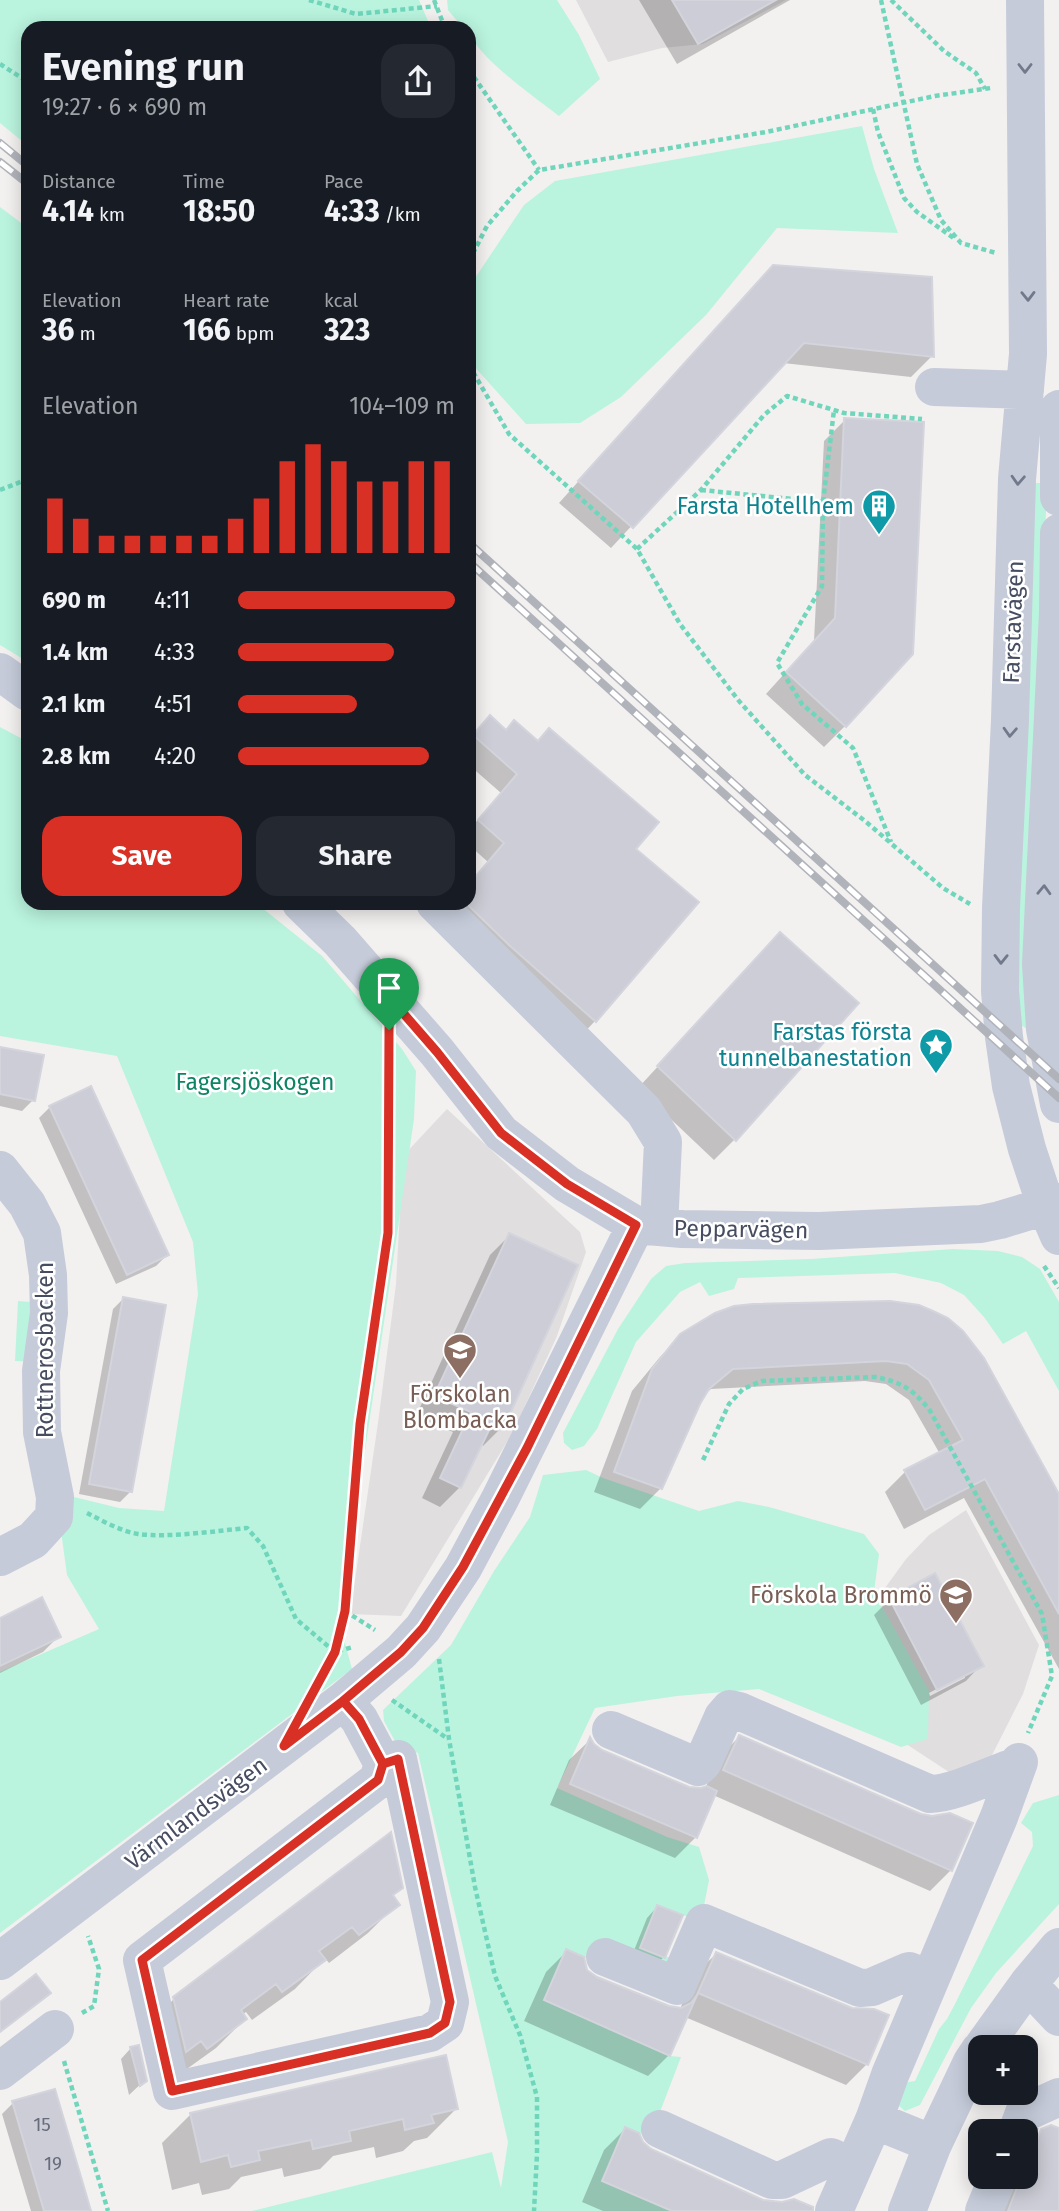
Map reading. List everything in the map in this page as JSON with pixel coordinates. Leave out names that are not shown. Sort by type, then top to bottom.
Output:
[{"type":"street","name":"Farstavägen","points":[[1025,0],[1028,354],[1042,405],[1059,497]]},
{"type":"street","points":[[925,402],[1042,405]]},
{"type":"street","name":"Farstavägen","points":[[1042,405],[1017,479],[1000,991],[1012,1086],[1027,1149],[1051,1225]]},
{"type":"street","name":"Farstavägen","points":[[1059,533],[1058,613],[1041,964],[1045,1029],[1059,1104]]},
{"type":"street","points":[[0,672],[21,687]]},
{"type":"street","name":"Pepparvägen","points":[[308,910],[340,941],[437,1052],[501,1133],[567,1184],[647,1226],[819,1231],[981,1224],[1000,1220],[1051,1225]]},
{"type":"street","points":[[442,910],[644,1111],[663,1142],[647,1226]]},
{"type":"street","name":"Rottnerosbacken","points":[[0,1170],[27,1204],[42,1233],[48,1275],[49,1313],[41,1371],[42,1432],[55,1497]]},
{"type":"street","name":"Värmlandsvägen","points":[[0,1961],[77,1903],[333,1687],[401,1652],[423,1628],[463,1567],[647,1226]]},
{"type":"street","points":[[0,1557],[33,1540],[47,1525],[54,1517],[55,1497]]},
{"type":"street","points":[[333,1687],[359,1719],[383,1764],[378,1780],[142,1960],[172,2091],[430,2033],[445,2023],[450,2002],[398,1759],[383,1764]]},
{"type":"street","points":[[611,1730],[698,1767],[703,1762],[723,1717],[730,1709],[930,1794],[946,1794],[1018,1764]]},
{"type":"street","points":[[834,2211],[999,1817],[1018,1764]]},
{"type":"street","points":[[605,1957],[677,1986],[704,1923],[860,1988],[872,1987],[909,1972],[929,1979]]},
{"type":"street","points":[[991,2035],[1059,1947]]},
{"type":"street","points":[[1028,1984],[1059,2017]]},
{"type":"street","points":[[0,2071],[55,2029]]},
{"type":"street","points":[[907,2211],[933,2144],[968,2070]]},
{"type":"street","points":[[1022,2119],[1024,2113],[1059,2097]]},
{"type":"street","points":[[874,2120],[933,2144]]},
{"type":"street","points":[[660,2129],[772,2180],[782,2180],[831,2157],[853,2167]]},
{"type":"street","points":[[984,2211],[993,2189]]},
{"type":"path","points":[[309,0],[356,14],[435,3],[442,21]]},
{"type":"path","points":[[881,0],[917,164],[940,220],[961,243]]},
{"type":"path","points":[[476,247],[487,226],[517,191],[540,170],[766,132],[902,103],[988,89],[976,74],[944,51],[891,0]]},
{"type":"path","points":[[0,64],[21,78]]},
{"type":"path","points":[[476,80],[540,170]]},
{"type":"path","points":[[873,109],[878,132],[904,198],[917,212],[961,243],[1003,256]]},
{"type":"path","points":[[476,377],[509,434],[637,549],[680,624],[738,701],[805,775],[865,821],[943,888],[974,907]]},
{"type":"path","points":[[637,549],[701,490],[764,415],[787,396],[844,413],[925,402]]},
{"type":"path","points":[[834,410],[823,502],[822,586],[776,663],[802,705],[853,748],[892,846]]},
{"type":"path","points":[[0,490],[21,482]]},
{"type":"path","points":[[701,490],[823,502]]},
{"type":"path","points":[[333,1687],[335,1652],[345,1611],[360,1424],[388,1233],[387,1065],[390,998]]},
{"type":"path","points":[[1051,1225],[1059,1289]]},
{"type":"path","points":[[703,1460],[729,1404],[743,1389],[762,1381],[876,1377],[893,1381],[913,1391],[929,1409],[1042,1614],[1052,1676],[1018,1764]]},
{"type":"path","points":[[55,1497],[113,1526],[138,1534],[179,1534],[247,1528],[263,1546],[296,1619],[335,1652]]},
{"type":"path","points":[[345,1611],[377,1632]]},
{"type":"path","points":[[423,1628],[437,1648],[449,1739],[475,1887],[495,1976],[520,2035],[537,2097],[534,2211]]},
{"type":"path","points":[[335,1652],[361,1645]]},
{"type":"path","points":[[387,1696],[449,1739]]},
{"type":"path","points":[[77,1903],[99,1969],[94,2006],[55,2029],[108,2211]]},
{"type":"shaded area","points":[[576,0],[786,0],[703,44],[662,48],[608,62]]},
{"type":"shaded area","name":"Förskolan Blombacka","points":[[447,1109],[580,1232],[586,1252],[557,1336],[513,1432],[401,1616],[350,1614],[396,1284],[403,1156]]},
{"type":"shaded area","name":"Förskola Brommö","points":[[966,1510],[1039,1645],[1023,1694],[987,1765],[952,1774],[897,1738],[872,1606],[906,1559],[929,1535]]},
{"type":"green space","points":[[0,0],[419,0],[428,21],[21,21],[21,140],[0,123]]},
{"type":"green space","points":[[447,0],[557,0],[579,35],[600,79],[559,116],[480,50],[476,44],[476,21],[457,21],[448,10]]},
{"type":"green space","points":[[862,126],[874,169],[898,233],[777,228],[706,315],[621,397],[580,423],[526,424],[476,368],[476,277],[524,205],[555,181]]},
{"type":"green space","points":[[0,207],[21,223],[21,658],[0,645]]},
{"type":"green space","points":[[1031,483],[1047,483],[1028,1030],[1016,1021]]},
{"type":"green space","name":"Fagersjöskogen","points":[[0,727],[21,738],[21,910],[265,910],[322,956],[402,1049],[416,1071],[414,1119],[351,1546],[345,1643],[352,1669],[0,1933],[0,1672],[99,1629],[67,1575],[61,1531],[74,1497],[119,1508],[164,1511],[198,1294],[193,1242],[117,1056],[0,1036]]},
{"type":"green space","points":[[953,1249],[998,1251],[1022,1257],[1040,1269],[1059,1302],[1059,1391],[1026,1331],[1003,1344],[964,1295],[941,1283],[895,1273],[738,1278],[734,1289],[709,1296],[700,1282],[680,1292],[636,1342],[597,1429],[584,1446],[572,1450],[564,1443],[563,1433],[618,1329],[651,1279],[666,1266]]},
{"type":"green space","points":[[18,1301],[42,1303],[39,1362],[15,1361]]},
{"type":"green space","points":[[586,1470],[699,1511],[738,1501],[864,1534],[879,1554],[874,1592],[929,1691],[928,1739],[901,1747],[759,1689],[677,1696],[595,1708],[557,1788],[667,1837],[699,1847],[709,1880],[701,1921],[656,1906],[641,1946],[675,1960],[665,1993],[566,1949],[544,2000],[670,2056],[681,2057],[650,2138],[625,2127],[602,2181],[672,2211],[252,2211],[492,2152],[501,2188],[508,2142],[418,1753],[398,1747],[384,1721],[383,1710],[451,1645],[494,1571],[530,1517],[543,1475]]},
{"type":"green space","points":[[1059,1795],[1059,1904],[996,1973],[971,2008],[920,2105],[905,2111],[897,2104],[902,2083],[915,2081],[1033,1846],[1032,1832],[1021,1823],[1033,1803]]},
{"type":"building","points":[[672,0],[776,0],[698,44]]},
{"type":"building","points":[[773,265],[932,277],[934,357],[804,343],[633,528],[578,481]]},
{"type":"building","name":"Farsta Hotellhem","points":[[844,418],[924,422],[913,654],[846,727],[786,672],[835,618]]},
{"type":"building","points":[[490,715],[506,730],[514,720],[538,741],[549,728],[659,822],[636,849],[699,902],[596,1022],[473,910],[476,910],[476,876],[504,843],[478,820],[517,774],[476,738],[476,731]]},
{"type":"building","points":[[780,932],[859,1003],[736,1141],[657,1066]]},
{"type":"building","points":[[0,1047],[44,1055],[35,1101],[0,1094]]},
{"type":"building","points":[[91,1086],[169,1255],[127,1275],[49,1106]]},
{"type":"building","points":[[509,1233],[578,1265],[504,1427],[493,1422],[461,1488],[440,1478],[471,1412],[434,1396]]},
{"type":"building","points":[[123,1297],[166,1305],[132,1492],[89,1484]]},
{"type":"building","points":[[890,1301],[919,1305],[948,1318],[963,1331],[984,1358],[1059,1494],[1059,1614],[985,1479],[925,1510],[904,1470],[963,1440],[929,1380],[907,1364],[886,1361],[733,1369],[709,1389],[700,1404],[662,1489],[614,1472],[652,1369],[680,1334],[715,1313],[734,1306]]},
{"type":"building","points":[[935,1573],[984,1666],[937,1690],[889,1598]]},
{"type":"building","points":[[42,1597],[61,1637],[0,1666],[0,1618]]},
{"type":"building","points":[[739,1735],[921,1814],[932,1816],[950,1813],[973,1823],[952,1871],[723,1770]]},
{"type":"building","points":[[590,1737],[602,1750],[689,1787],[707,1786],[717,1791],[697,1838],[570,1784]]},
{"type":"building","points":[[391,1832],[403,1888],[393,1895],[400,1905],[359,1935],[352,1927],[319,1951],[326,1960],[282,1992],[276,1984],[241,2010],[247,2019],[207,2049],[201,2041],[186,2052],[173,1997]]},
{"type":"building","points":[[657,1905],[683,1915],[665,1958],[640,1948]]},
{"type":"building","points":[[566,1949],[584,1957],[587,1970],[597,1977],[669,2006],[681,2008],[691,2003],[716,1952],[852,2008],[874,2009],[889,2015],[868,2065],[698,1993],[670,2056],[544,2000]]},
{"type":"building","points":[[36,1974],[51,1993],[0,2032],[0,2002]]},
{"type":"building","points":[[139,2045],[147,2081],[140,2086],[130,2047]]},
{"type":"building","points":[[446,2055],[458,2109],[431,2115],[434,2123],[405,2130],[403,2119],[349,2131],[351,2141],[313,2149],[311,2140],[258,2151],[260,2160],[231,2167],[228,2155],[201,2162],[190,2113]]},
{"type":"building","points":[[55,2089],[91,2211],[44,2211],[12,2101]]},
{"type":"building","points":[[1051,2125],[1059,2128],[1059,2211],[1008,2211],[1016,2189],[1038,2189],[1038,2137],[1041,2129]]},
{"type":"building","points":[[625,2127],[639,2133],[643,2142],[651,2149],[763,2200],[782,2202],[794,2199],[813,2207],[813,2211],[672,2211],[602,2181]]},
{"type":"railway","points":[[0,143],[21,160]]},
{"type":"railway","points":[[0,162],[21,178]]},
{"type":"railway","points":[[476,549],[1059,1079]]},
{"type":"railway","points":[[476,568],[1059,1098]]},
{"type":"place","name":"Farsta Hotellhem","points":[[879,536]]},
{"type":"place","name":"Farstas första tunnelbanestation","points":[[936,1075]]},
{"type":"place","name":"Förskolan Blombacka","points":[[460,1380]]},
{"type":"place","name":"Förskola Brommö","points":[[956,1625]]},
{"type":"route","points":[[389,1030],[388,1233],[360,1424],[345,1611],[335,1652],[284,1746],[343,1701],[359,1719],[383,1764],[378,1780],[142,1960],[172,2091],[430,2033],[445,2023],[450,2002],[398,1759],[383,1764],[359,1719],[343,1701],[401,1652],[423,1628],[463,1567],[527,1448],[636,1225],[567,1184],[501,1133],[390,998],[389,1030]]}]
